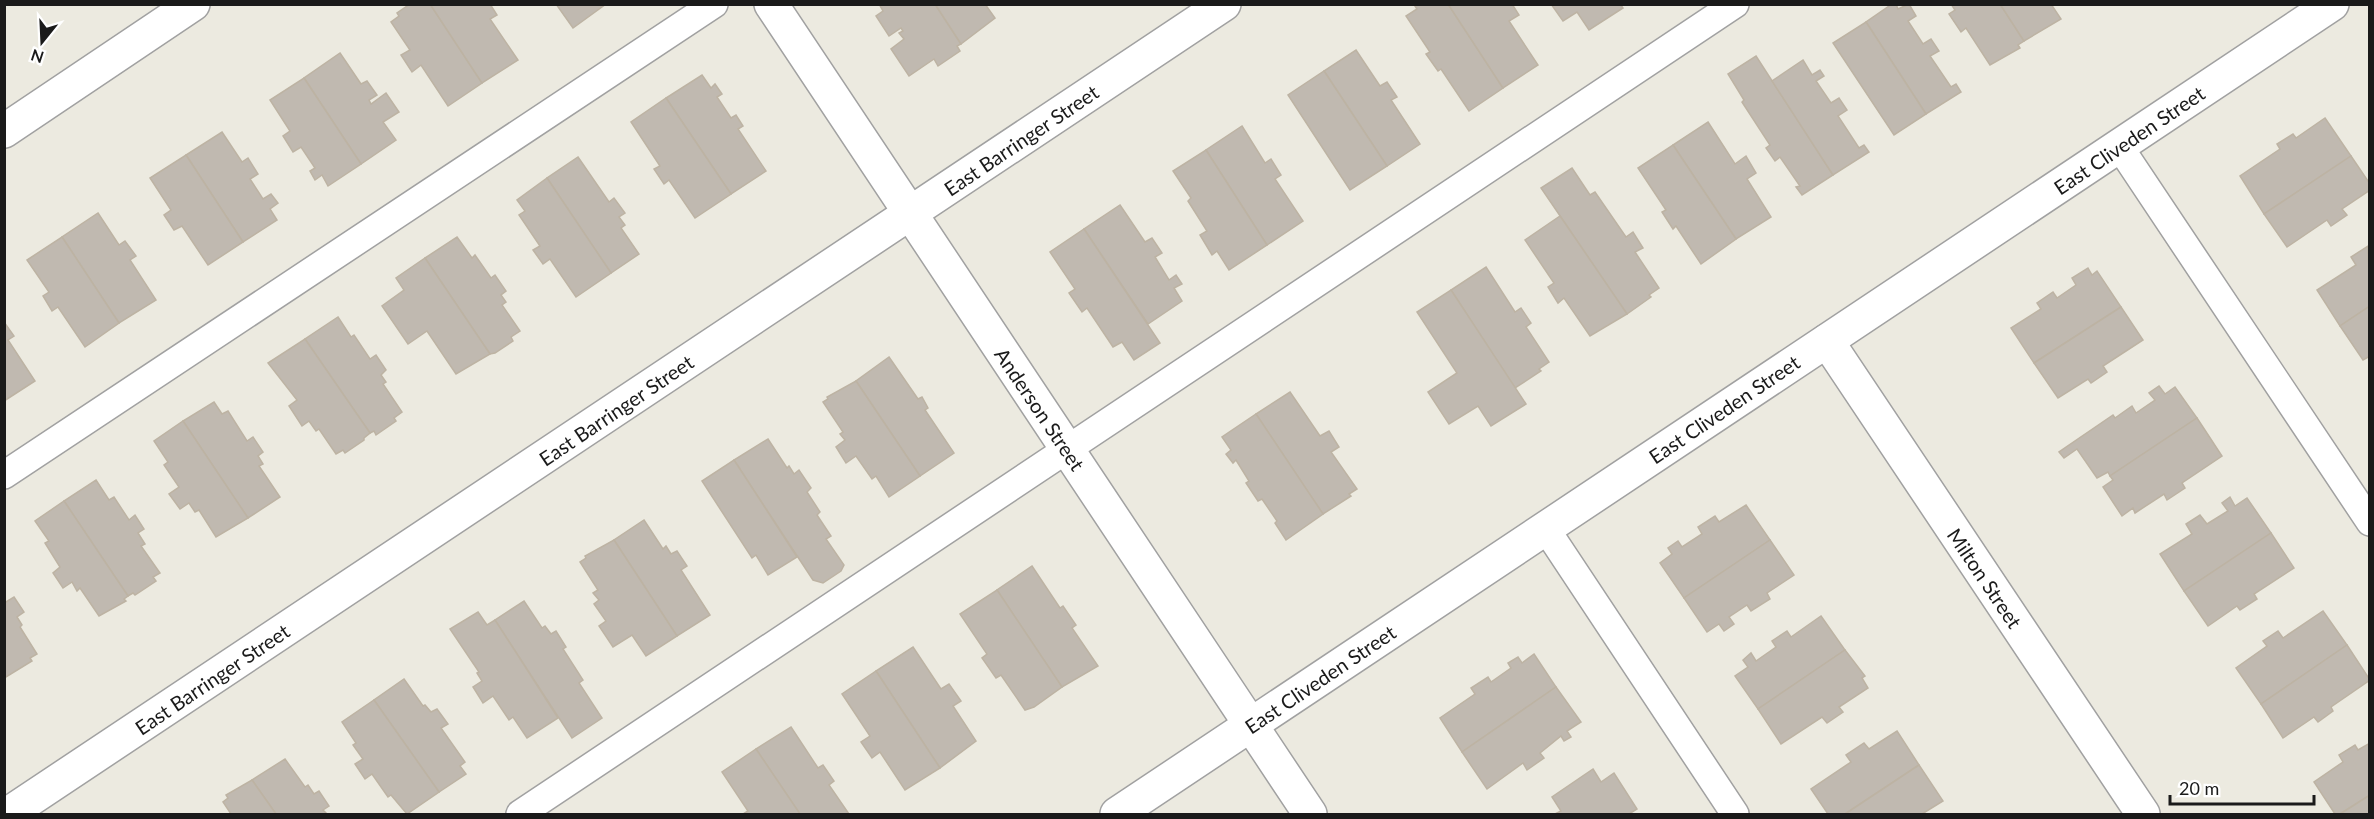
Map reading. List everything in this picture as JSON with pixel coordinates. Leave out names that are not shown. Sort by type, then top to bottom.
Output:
[{"type":"street","points":[[4,131],[193,4]]},
{"type":"street","name":"Anderson Street","points":[[771,4],[1310,814]]},
{"type":"street","name":"East Barringer Street","points":[[8,814],[1224,4]]},
{"type":"street","name":"East Cliveden Street","points":[[1117,814],[2332,4]]},
{"type":"street","name":"Milton Street","points":[[1827,341],[2143,814]]},
{"type":"lane","points":[[4,475],[714,4]]},
{"type":"lane","points":[[520,814],[1735,4]]},
{"type":"lane","points":[[2119,146],[2370,522]]},
{"type":"lane","points":[[1546,529],[1735,814]]},
{"type":"building","points":[[410,4],[430,4],[482,83],[448,106],[421,65],[412,72],[401,55],[410,50],[391,22],[399,16],[397,13]]},
{"type":"building","points":[[430,4],[490,4],[497,15],[490,19],[518,60],[482,83]]},
{"type":"building","points":[[556,4],[606,4],[573,28]]},
{"type":"building","points":[[879,4],[935,4],[961,44],[957,46],[960,51],[938,66],[934,59],[909,76],[891,49],[904,39],[899,33],[903,31],[901,28],[889,36],[876,16],[883,11]]},
{"type":"building","points":[[935,4],[985,4],[995,18],[961,44]]},
{"type":"building","points":[[1417,4],[1448,4],[1503,88],[1469,111],[1441,69],[1438,71],[1426,54],[1430,52],[1406,16],[1417,9],[1415,6]]},
{"type":"building","points":[[1448,4],[1512,4],[1519,15],[1509,21],[1538,65],[1503,88]]},
{"type":"building","points":[[1551,4],[1620,4],[1623,8],[1589,30],[1577,12],[1563,21]]},
{"type":"building","points":[[1892,4],[1896,4],[1898,9],[1909,4],[1916,16],[1908,21],[1923,44],[1931,39],[1939,51],[1930,56],[1951,87],[1956,84],[1961,92],[1926,114],[1866,22]]},
{"type":"building","points":[[1951,4],[2000,4],[2024,41],[2018,45],[2020,48],[1990,65],[1966,28],[1961,32],[1949,14],[1955,10]]},
{"type":"building","points":[[2000,4],[2051,4],[2061,19],[2024,41]]},
{"type":"building","points":[[1866,22],[1926,114],[1894,135],[1833,43]]},
{"type":"building","points":[[1356,50],[1380,86],[1387,82],[1397,97],[1391,100],[1420,144],[1387,166],[1324,71]]},
{"type":"building","points":[[340,53],[361,84],[367,81],[377,95],[369,100],[371,104],[386,93],[399,112],[383,122],[396,140],[361,164],[304,78]]},
{"type":"building","points":[[1756,56],[1833,175],[1802,195],[1796,187],[1800,186],[1780,157],[1775,161],[1766,148],[1770,145],[1742,102],[1744,100],[1728,74]]},
{"type":"building","points":[[1803,60],[1812,75],[1820,70],[1824,76],[1816,81],[1831,103],[1839,98],[1847,110],[1838,116],[1859,148],[1864,145],[1869,152],[1833,175],[1772,81]]},
{"type":"building","points":[[1324,71],[1387,166],[1350,190],[1288,95]]},
{"type":"building","points":[[702,75],[711,88],[715,84],[722,94],[717,97],[731,118],[736,115],[743,126],[738,129],[766,171],[731,194],[666,98]]},
{"type":"building","points":[[304,78],[361,164],[328,186],[322,175],[315,180],[310,171],[315,168],[301,147],[293,152],[283,136],[290,131],[270,100]]},
{"type":"building","points":[[666,98],[731,194],[695,218],[669,180],[664,184],[654,169],[660,166],[631,122]]},
{"type":"building","points":[[2325,118],[2351,156],[2264,214],[2240,176],[2280,149],[2277,144],[2293,134],[2296,138]]},
{"type":"building","points":[[1708,122],[1735,164],[1746,156],[1756,173],[1747,179],[1771,217],[1736,239],[1673,145]]},
{"type":"building","points":[[1242,126],[1265,163],[1271,159],[1281,175],[1275,179],[1303,221],[1267,245],[1206,150]]},
{"type":"building","points":[[222,132],[242,162],[248,158],[258,174],[250,179],[263,199],[271,194],[278,203],[270,209],[277,220],[243,242],[186,155]]},
{"type":"building","points":[[1673,145],[1736,239],[1701,264],[1676,226],[1673,229],[1662,212],[1666,210],[1638,168]]},
{"type":"building","points":[[1206,150],[1267,245],[1229,270],[1217,251],[1212,255],[1200,235],[1207,231],[1188,201],[1191,198],[1173,171]]},
{"type":"building","points":[[186,155],[243,242],[208,265],[182,226],[174,230],[164,215],[171,210],[150,178]]},
{"type":"building","points":[[2351,156],[2370,184],[2370,190],[2342,209],[2347,215],[2331,226],[2327,220],[2287,247],[2264,214]]},
{"type":"building","points":[[578,157],[609,202],[614,198],[625,213],[619,217],[625,225],[621,228],[639,254],[611,273],[547,178]]},
{"type":"building","points":[[1572,168],[1590,195],[1595,192],[1626,237],[1633,232],[1643,248],[1635,252],[1659,288],[1649,295],[1651,297],[1627,314],[1541,188]]},
{"type":"building","points":[[547,178],[611,273],[576,297],[550,259],[543,264],[533,250],[540,246],[519,215],[525,211],[517,200]]},
{"type":"building","points":[[1120,205],[1145,242],[1152,238],[1162,253],[1155,257],[1169,280],[1176,275],[1182,284],[1174,288],[1182,301],[1148,324],[1084,229]]},
{"type":"building","points":[[98,213],[119,245],[125,241],[136,256],[130,260],[156,300],[119,323],[62,237]]},
{"type":"building","points":[[1560,216],[1627,314],[1590,336],[1564,298],[1558,303],[1548,287],[1554,283],[1525,240]]},
{"type":"building","points":[[1084,229],[1160,343],[1134,360],[1122,342],[1113,347],[1087,308],[1082,312],[1069,293],[1075,289],[1050,252]]},
{"type":"building","points":[[62,237],[119,323],[85,347],[58,307],[52,311],[43,296],[49,292],[27,260]]},
{"type":"building","points":[[457,237],[472,258],[475,255],[491,278],[495,275],[506,291],[501,295],[506,302],[502,305],[520,331],[511,337],[513,341],[495,353],[490,354],[425,258]]},
{"type":"building","points":[[2368,246],[2370,306],[2340,326],[2317,290],[2356,265],[2351,257]]},
{"type":"building","points":[[425,258],[490,354],[456,374],[427,331],[408,344],[382,306],[404,290],[396,278]]},
{"type":"building","points":[[1486,267],[1515,312],[1521,308],[1531,323],[1526,327],[1549,362],[1539,369],[1541,371],[1515,388],[1451,290]]},
{"type":"building","points":[[2088,268],[2092,275],[2097,271],[2121,307],[2034,363],[2011,328],[2041,309],[2037,303],[2053,292],[2057,298],[2076,285],[2072,278]]},
{"type":"building","points":[[1451,290],[1526,404],[1491,426],[1478,406],[1449,424],[1428,392],[1457,373],[1417,312]]},
{"type":"building","points":[[2370,306],[2370,356],[2363,360],[2340,326]]},
{"type":"building","points":[[2121,307],[2143,340],[2103,366],[2107,372],[2091,383],[2088,379],[2058,398],[2034,363]]},
{"type":"building","points":[[338,317],[351,337],[354,335],[370,359],[376,355],[386,370],[381,375],[386,382],[383,384],[402,412],[394,418],[396,421],[376,435],[374,431],[370,433],[305,339]]},
{"type":"building","points":[[4,322],[14,336],[8,340],[35,381],[4,401]]},
{"type":"building","points":[[305,339],[370,433],[345,453],[343,450],[336,454],[319,429],[316,431],[309,421],[302,426],[289,406],[297,400],[268,363]]},
{"type":"building","points":[[889,357],[918,399],[922,397],[928,408],[925,410],[954,453],[920,476],[856,381]]},
{"type":"building","points":[[856,381],[920,476],[889,497],[876,476],[872,479],[856,456],[846,463],[836,447],[845,440],[840,434],[843,432],[823,402],[828,399],[827,397]]},
{"type":"building","points":[[2159,386],[2165,394],[2175,387],[2197,418],[2110,476],[2108,472],[2097,478],[2077,449],[2064,458],[2059,452],[2113,415],[2115,418],[2132,406],[2136,413],[2155,400],[2149,393]]},
{"type":"building","points":[[1290,392],[1320,436],[1329,431],[1339,447],[1331,452],[1357,489],[1349,494],[1351,496],[1323,514],[1256,414]]},
{"type":"building","points":[[214,402],[222,414],[228,411],[247,441],[253,437],[263,452],[258,456],[263,464],[259,466],[280,497],[248,518],[183,421]]},
{"type":"building","points":[[1256,414],[1323,514],[1286,540],[1275,523],[1277,521],[1262,499],[1258,501],[1246,483],[1249,481],[1236,460],[1233,463],[1226,454],[1231,450],[1222,437]]},
{"type":"building","points":[[2197,418],[2222,456],[2182,483],[2185,488],[2167,500],[2164,494],[2135,513],[2133,508],[2122,516],[2103,487],[2113,480],[2110,476]]},
{"type":"building","points":[[183,421],[248,518],[216,537],[199,510],[195,512],[189,503],[180,509],[169,494],[179,487],[164,465],[168,462],[154,441]]},
{"type":"building","points":[[768,439],[787,468],[789,466],[794,474],[799,470],[811,488],[807,492],[820,512],[817,515],[831,536],[826,539],[844,565],[841,571],[823,583],[813,580],[734,460]]},
{"type":"building","points":[[734,460],[797,557],[768,575],[756,555],[752,558],[702,481]]},
{"type":"building","points":[[96,480],[109,500],[114,497],[129,520],[135,515],[144,529],[138,533],[145,544],[141,546],[160,573],[153,577],[156,581],[135,595],[133,593],[128,596],[64,501]]},
{"type":"building","points":[[2230,497],[2235,506],[2247,498],[2271,533],[2184,591],[2160,554],[2192,534],[2186,524],[2200,515],[2207,524],[2228,511],[2222,503]]},
{"type":"building","points":[[64,501],[128,596],[124,599],[126,601],[99,616],[80,588],[77,591],[72,582],[63,588],[53,573],[60,567],[45,543],[49,541],[35,521]]},
{"type":"building","points":[[1746,505],[1770,540],[1684,598],[1660,563],[1672,554],[1668,548],[1678,541],[1682,547],[1702,534],[1698,527],[1715,516],[1719,522]]},
{"type":"building","points":[[644,520],[663,549],[666,546],[671,554],[677,551],[687,566],[681,570],[710,615],[677,636],[614,540]]},
{"type":"building","points":[[2271,533],[2294,568],[2254,594],[2257,599],[2240,610],[2237,606],[2208,626],[2184,591]]},
{"type":"building","points":[[614,540],[677,636],[646,656],[632,635],[613,647],[599,626],[606,621],[594,604],[599,600],[593,593],[598,590],[580,562],[586,558],[585,556]]},
{"type":"building","points":[[1770,540],[1794,575],[1767,593],[1770,599],[1751,611],[1747,605],[1729,617],[1734,624],[1724,631],[1719,624],[1707,632],[1684,598]]},
{"type":"building","points":[[1032,566],[1060,608],[1063,606],[1076,625],[1072,628],[1098,666],[1062,687],[997,590]]},
{"type":"building","points":[[997,590],[1062,687],[1034,707],[1025,710],[1001,675],[996,678],[982,658],[987,654],[960,614]]},
{"type":"building","points":[[14,597],[24,612],[17,617],[22,625],[20,627],[37,654],[30,658],[32,661],[6,677],[4,674],[4,600],[6,602]]},
{"type":"building","points":[[524,601],[542,628],[545,626],[551,634],[556,631],[566,647],[563,649],[583,680],[579,683],[602,718],[572,738],[495,620]]},
{"type":"building","points":[[2323,611],[2347,645],[2261,704],[2236,668],[2267,646],[2263,641],[2278,631],[2283,638]]},
{"type":"building","points":[[478,612],[487,625],[495,620],[558,718],[527,738],[513,717],[509,720],[493,696],[483,703],[473,687],[482,681],[477,673],[479,672],[450,629]]},
{"type":"building","points":[[1821,616],[1845,650],[1758,709],[1735,676],[1748,667],[1743,660],[1751,653],[1756,661],[1776,647],[1772,641],[1787,631],[1791,637]]},
{"type":"building","points":[[2347,645],[2370,680],[2331,707],[2333,711],[2318,722],[2314,717],[2283,738],[2261,704]]},
{"type":"building","points":[[913,647],[941,689],[949,684],[961,701],[953,706],[976,741],[940,768],[876,671]]},
{"type":"building","points":[[1845,650],[1865,676],[1862,678],[1868,688],[1839,707],[1843,712],[1827,723],[1822,717],[1781,744],[1758,709]]},
{"type":"building","points":[[1534,654],[1556,687],[1462,752],[1440,718],[1475,694],[1471,688],[1488,677],[1491,682],[1511,668],[1508,663],[1518,657],[1522,663]]},
{"type":"building","points":[[876,671],[940,768],[905,790],[880,752],[872,758],[861,742],[870,736],[842,694]]},
{"type":"building","points":[[404,679],[423,706],[425,705],[431,712],[437,709],[448,724],[441,728],[465,762],[460,766],[466,774],[439,792],[374,700]]},
{"type":"building","points":[[1556,687],[1581,722],[1567,731],[1571,737],[1564,741],[1561,736],[1540,753],[1544,758],[1527,770],[1523,763],[1487,789],[1462,752]]},
{"type":"building","points":[[374,700],[439,792],[407,814],[391,795],[388,797],[372,774],[365,779],[355,764],[363,759],[353,745],[356,743],[342,722]]},
{"type":"building","points":[[791,727],[818,768],[823,765],[834,781],[829,785],[849,814],[800,814],[756,749]]},
{"type":"building","points":[[1897,731],[1919,765],[1845,814],[1828,814],[1811,789],[1851,762],[1846,755],[1864,743],[1869,749]]},
{"type":"building","points":[[2370,743],[2370,795],[2340,814],[2335,814],[2314,782],[2343,762],[2339,755],[2355,745],[2358,750]]},
{"type":"building","points":[[756,749],[800,814],[743,814],[748,811],[722,772]]},
{"type":"building","points":[[285,759],[305,787],[308,785],[314,794],[319,791],[329,806],[323,810],[327,814],[276,814],[252,780]]},
{"type":"building","points":[[1919,765],[1943,801],[1922,814],[1845,814]]},
{"type":"building","points":[[1593,769],[1601,782],[1614,773],[1637,809],[1629,814],[1555,814],[1561,811],[1552,797]]},
{"type":"building","points":[[252,780],[276,814],[231,814],[223,802],[228,798],[226,795]]},
{"type":"building","points":[[2370,795],[2370,814],[2340,814]]}]
